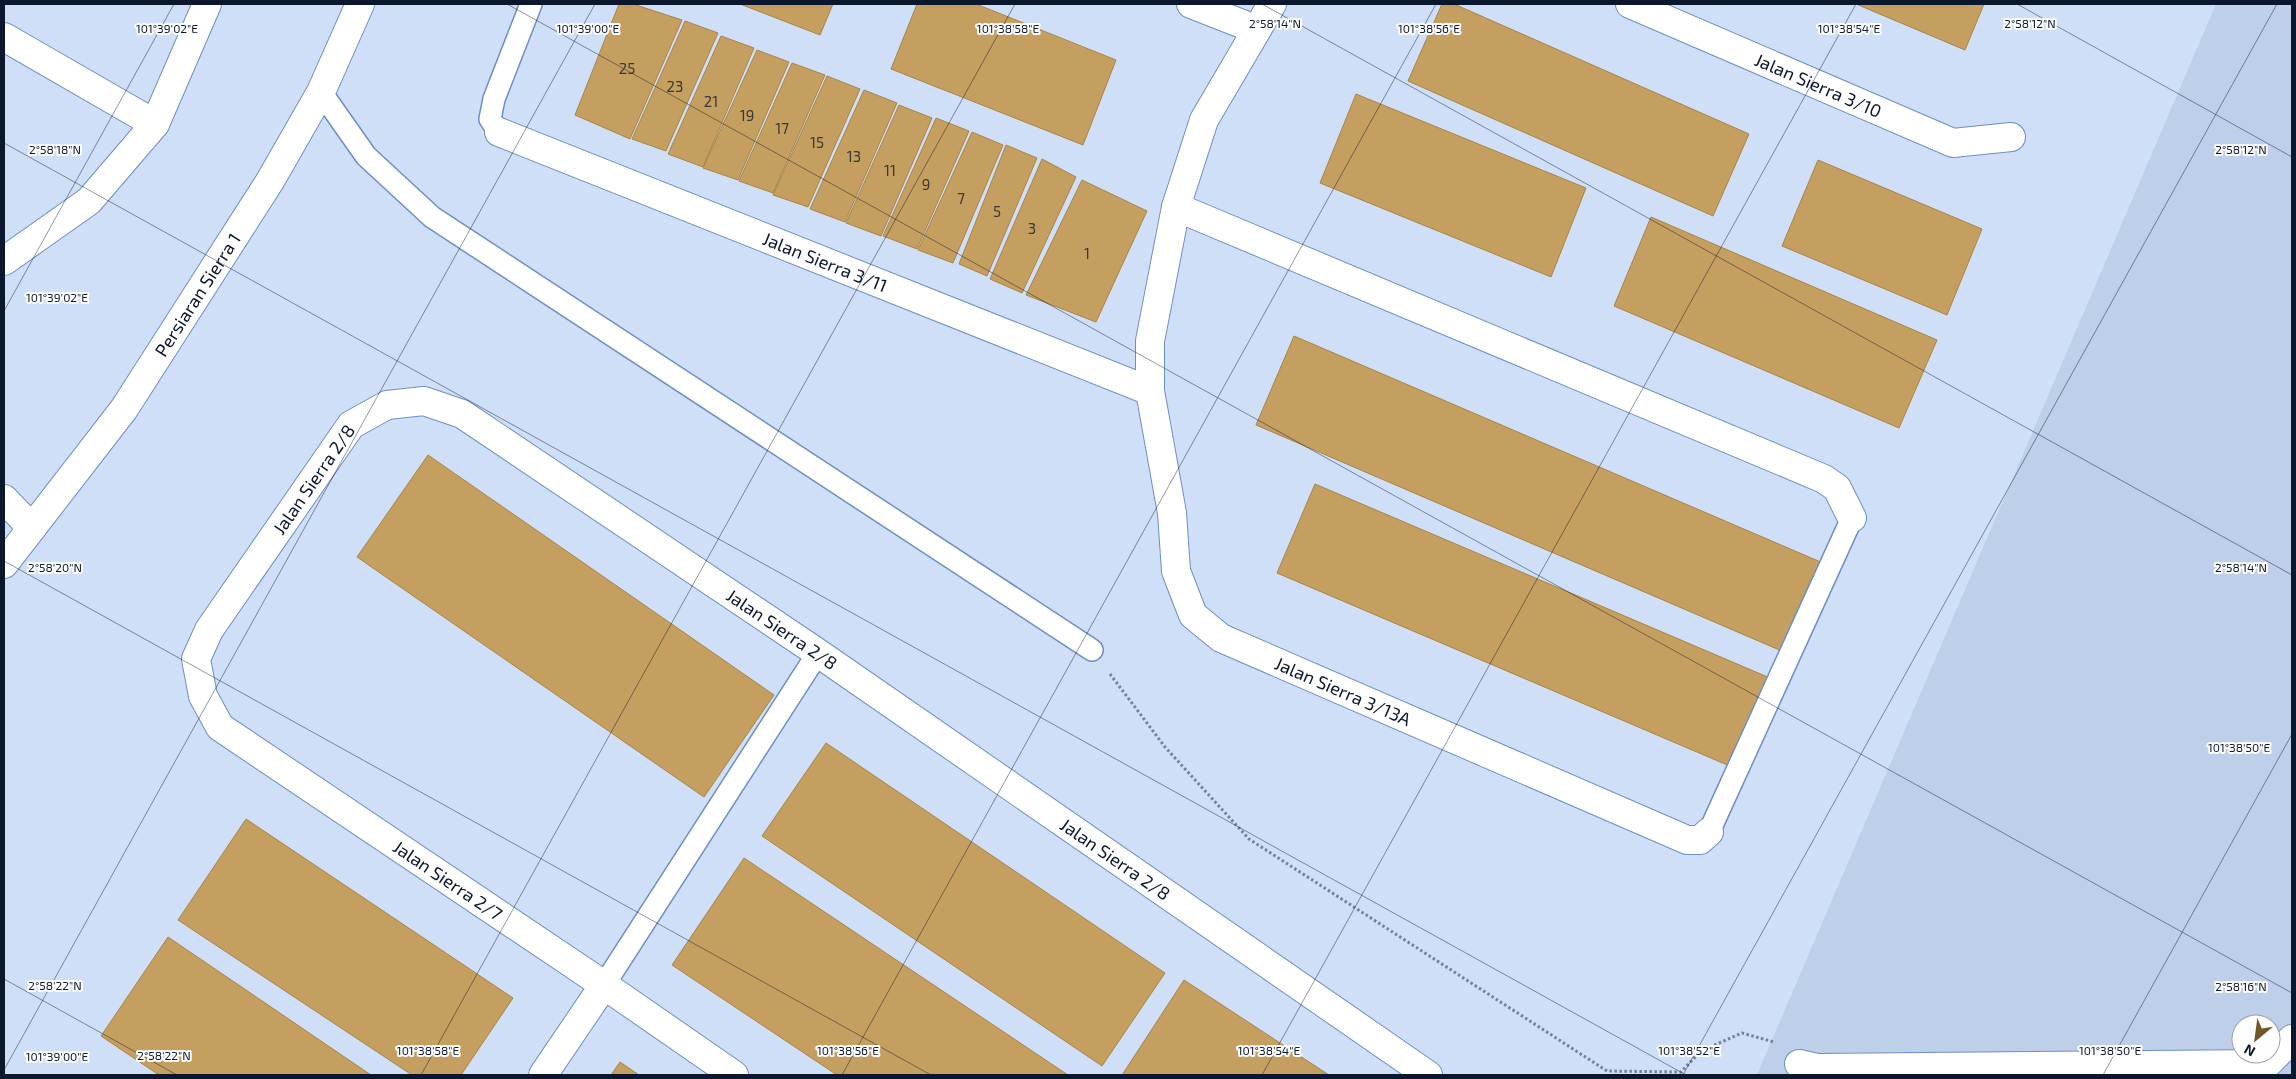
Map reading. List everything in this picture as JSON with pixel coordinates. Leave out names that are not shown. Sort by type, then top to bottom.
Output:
[{"type":"street","points":[[4,261],[89,201],[155,124],[207,4]]},
{"type":"street","name":"Persiaran Sierra 1","points":[[4,564],[124,409],[270,181],[321,92],[360,4]]},
{"type":"street","points":[[1191,4],[1255,30]]},
{"type":"street","name":"Jalan Sierra 3/13A","points":[[1272,4],[1255,30],[1204,120],[1176,207],[1150,341],[1150,391],[1172,513],[1176,571],[1193,615],[1221,638],[1687,840],[1700,840],[1709,832]]},
{"type":"street","name":"Jalan Sierra 3/10","points":[[1630,4],[1953,143],[2010,137]]},
{"type":"street","points":[[4,37],[155,124]]},
{"type":"street","name":"Jalan Sierra 3/11","points":[[499,132],[1150,391]]},
{"type":"street","points":[[1176,207],[1824,480],[1837,488],[1852,518]]},
{"type":"street","name":"Jalan Sierra 2/8","points":[[196,659],[209,630],[350,425],[387,405],[424,401],[462,414],[818,653],[1428,1075]]},
{"type":"street","points":[[4,499],[32,528]]},
{"type":"street","name":"Jalan Sierra 2/7","points":[[196,659],[203,696],[220,726],[734,1075]]},
{"type":"street","points":[[543,1075],[604,985]]},
{"type":"street","points":[[1799,1064],[1817,1068],[2267,1070],[2292,1039]]},
{"type":"lane","points":[[499,132],[490,120],[494,99],[531,4]]},
{"type":"lane","points":[[321,92],[366,156],[432,217],[1092,650]]},
{"type":"lane","points":[[1709,832],[1852,518]]},
{"type":"lane","points":[[604,985],[818,653]]},
{"type":"path","points":[[1092,650],[1164,747],[1249,839],[1607,1071],[1681,1072],[1701,1051],[1742,1033],[1774,1042],[1799,1064]]},
{"type":"shaded area","points":[[2216,4],[2292,4],[2292,1075],[1757,1075]]},
{"type":"building","points":[[619,4],[633,4],[682,20],[630,139],[575,115]]},
{"type":"building","points":[[740,4],[833,4],[820,35]]},
{"type":"building","points":[[917,4],[976,4],[1116,60],[1083,145],[891,69]]},
{"type":"building","points":[[1442,4],[1454,4],[1749,134],[1713,216],[1408,81]]},
{"type":"building","points":[[1856,4],[1984,4],[1965,50]]},
{"type":"building","points":[[685,21],[718,33],[666,151],[632,139]]},
{"type":"building","points":[[721,36],[754,48],[703,167],[668,154]]},
{"type":"building","points":[[757,50],[789,62],[738,180],[703,168]]},
{"type":"building","points":[[792,63],[825,75],[773,193],[739,181]]},
{"type":"building","points":[[827,76],[860,89],[808,207],[773,195]]},
{"type":"building","points":[[864,90],[897,103],[845,222],[810,209]]},
{"type":"building","points":[[1356,94],[1586,188],[1551,277],[1320,183]]},
{"type":"building","points":[[899,105],[932,118],[881,236],[846,223]]},
{"type":"building","points":[[936,118],[969,131],[917,249],[883,236]]},
{"type":"building","points":[[972,132],[1003,145],[953,263],[918,250]]},
{"type":"building","points":[[1006,145],[1037,158],[987,276],[959,264]]},
{"type":"building","points":[[1042,159],[1076,177],[1022,293],[990,279]]},
{"type":"building","points":[[1818,160],[1982,229],[1947,315],[1782,246]]},
{"type":"building","points":[[1082,180],[1147,211],[1096,322],[1026,295]]},
{"type":"building","points":[[1651,217],[1937,340],[1899,428],[1614,306]]},
{"type":"building","points":[[1294,336],[1823,563],[1784,652],[1256,425]]},
{"type":"building","points":[[428,455],[774,695],[704,797],[357,557]]},
{"type":"building","points":[[1315,484],[1770,678],[1732,767],[1277,573]]},
{"type":"building","points":[[826,743],[1165,973],[1102,1066],[762,836]]},
{"type":"building","points":[[246,819],[513,998],[461,1075],[412,1075],[178,920]]},
{"type":"building","points":[[744,858],[1068,1075],[837,1075],[672,965]]},
{"type":"building","points":[[168,937],[371,1075],[159,1075],[101,1036]]},
{"type":"building","points":[[1184,980],[1329,1075],[1122,1075]]},
{"type":"building","points":[[620,1062],[639,1075],[611,1075]]}]
